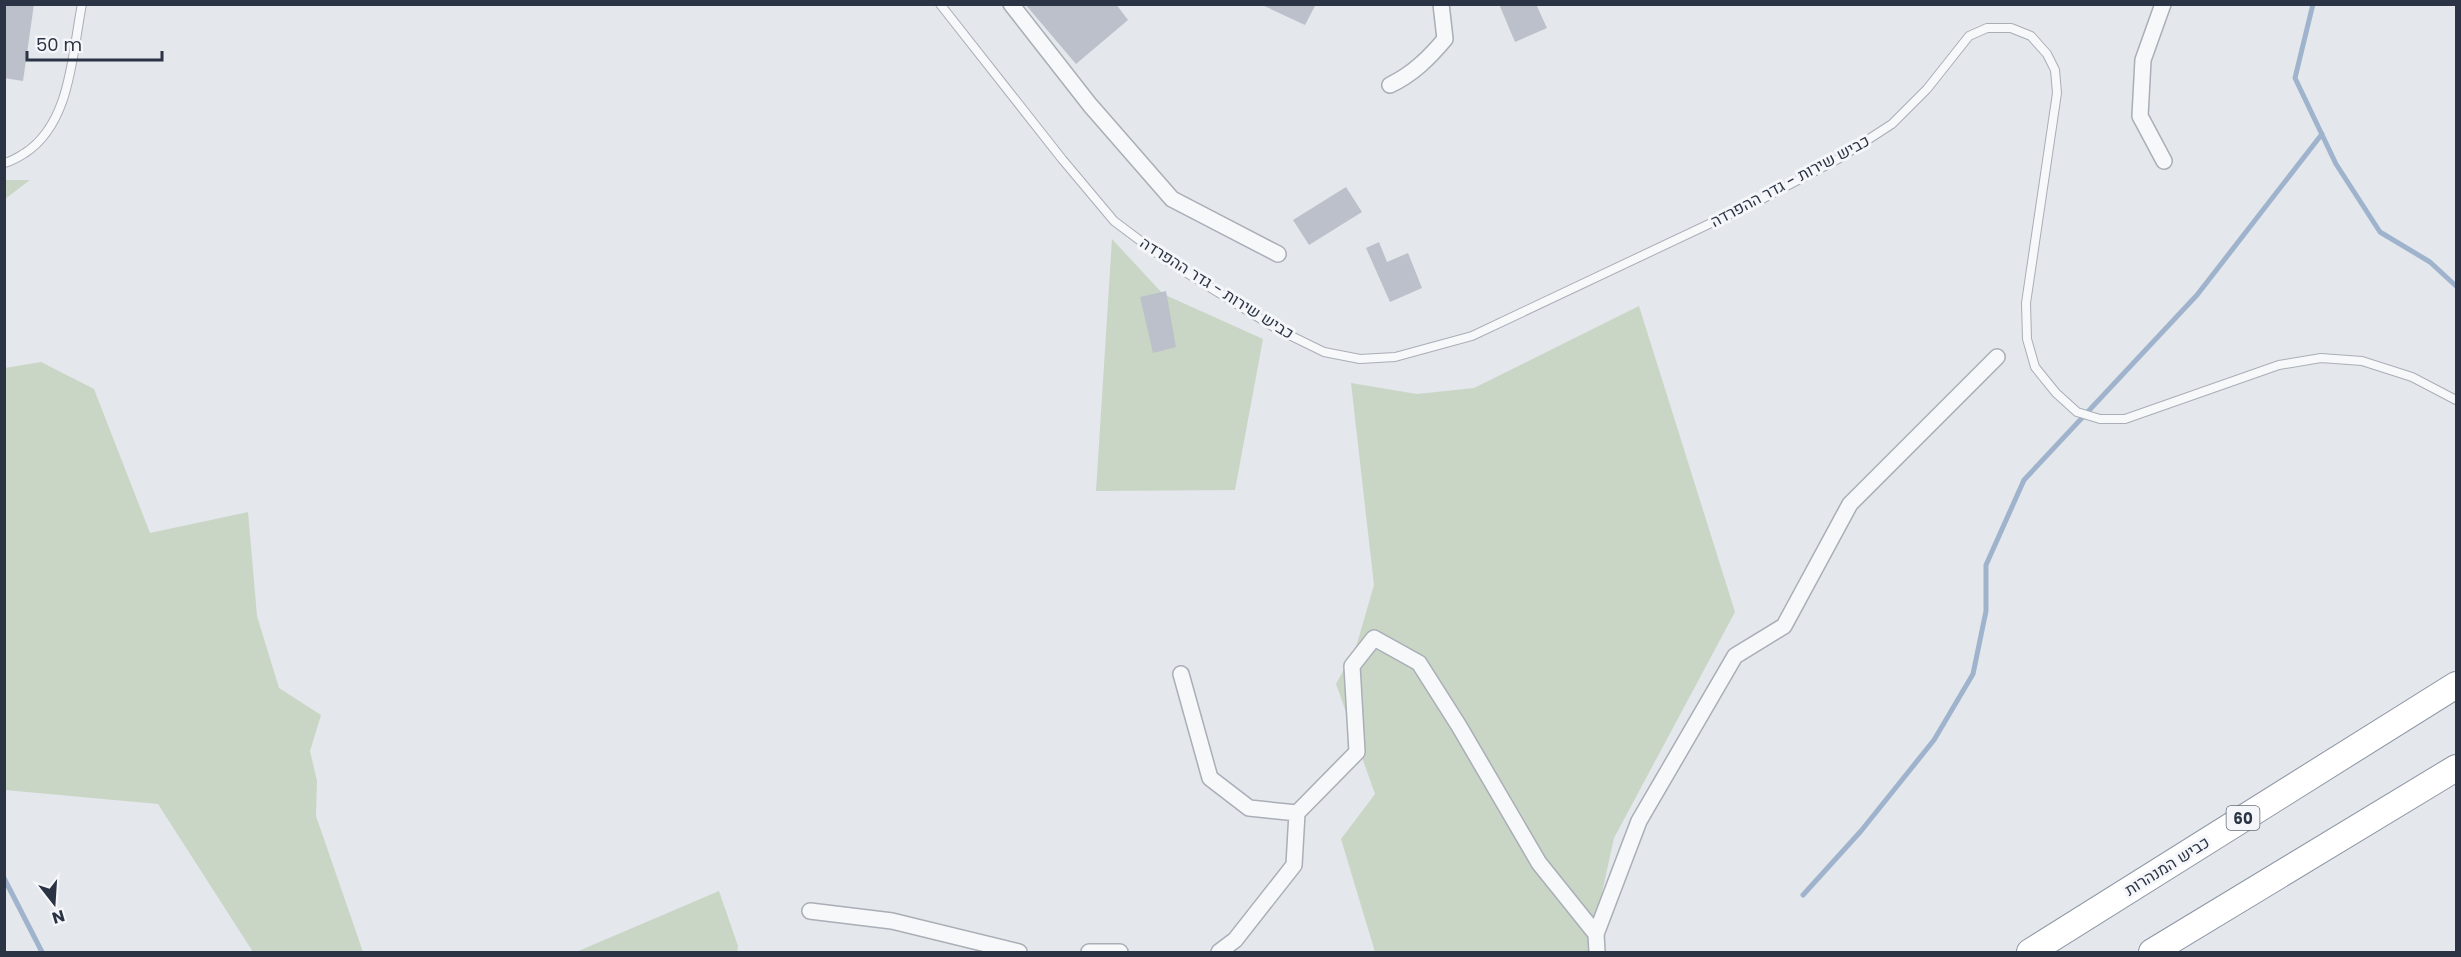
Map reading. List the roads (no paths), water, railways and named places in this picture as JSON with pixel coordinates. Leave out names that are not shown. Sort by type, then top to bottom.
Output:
[{"type":"highway","name":"כביש המנהרות","points":[[2030,952],[2457,685]]},
{"type":"highway","points":[[2152,952],[2457,768]]},
{"type":"street","points":[[1011,4],[1090,105],[1172,199],[1278,254]]},
{"type":"street","points":[[1390,85],[1407,77],[1445,39],[1441,4]]},
{"type":"street","points":[[2163,4],[2143,60],[2140,116],[2164,162]]},
{"type":"street","points":[[1597,952],[1596,934],[1639,821],[1735,656],[1784,626],[1850,504],[1997,357]]},
{"type":"street","points":[[1219,952],[1236,940],[1294,865],[1297,813],[1357,752],[1352,666],[1374,638],[1419,663],[1459,726],[1539,863],[1596,934]]},
{"type":"street","points":[[1181,674],[1210,778],[1249,808],[1297,813]]},
{"type":"street","points":[[810,911],[892,921],[1019,952]]},
{"type":"street","points":[[1089,952],[1119,952]]},
{"type":"lane","points":[[4,163],[11,162],[40,143],[57,117],[67,82],[82,4]]},
{"type":"lane","name":"כביש שירות - גדר ההפרדה","points":[[940,4],[1114,221],[1166,260],[1277,329],[1324,352],[1360,359],[1395,357],[1473,336],[1762,199],[1838,159],[1892,124],[1927,89],[1969,36],[1988,28],[2010,28],[2031,36],[2047,54],[2055,70],[2057,93],[2026,303],[2027,339],[2035,367],[2056,393],[2077,412],[2100,419],[2125,419],[2279,365],[2322,358],[2362,361],[2412,377],[2457,400]]},
{"type":"waterway","points":[[2313,4],[2295,78],[2336,164],[2380,232],[2430,262],[2456,286]]},
{"type":"waterway","points":[[1803,895],[1861,831],[1934,740],[1973,674],[1986,611],[1986,565],[2024,480],[2197,295],[2322,134]]},
{"type":"waterway","points":[[4,878],[42,952]]}]
